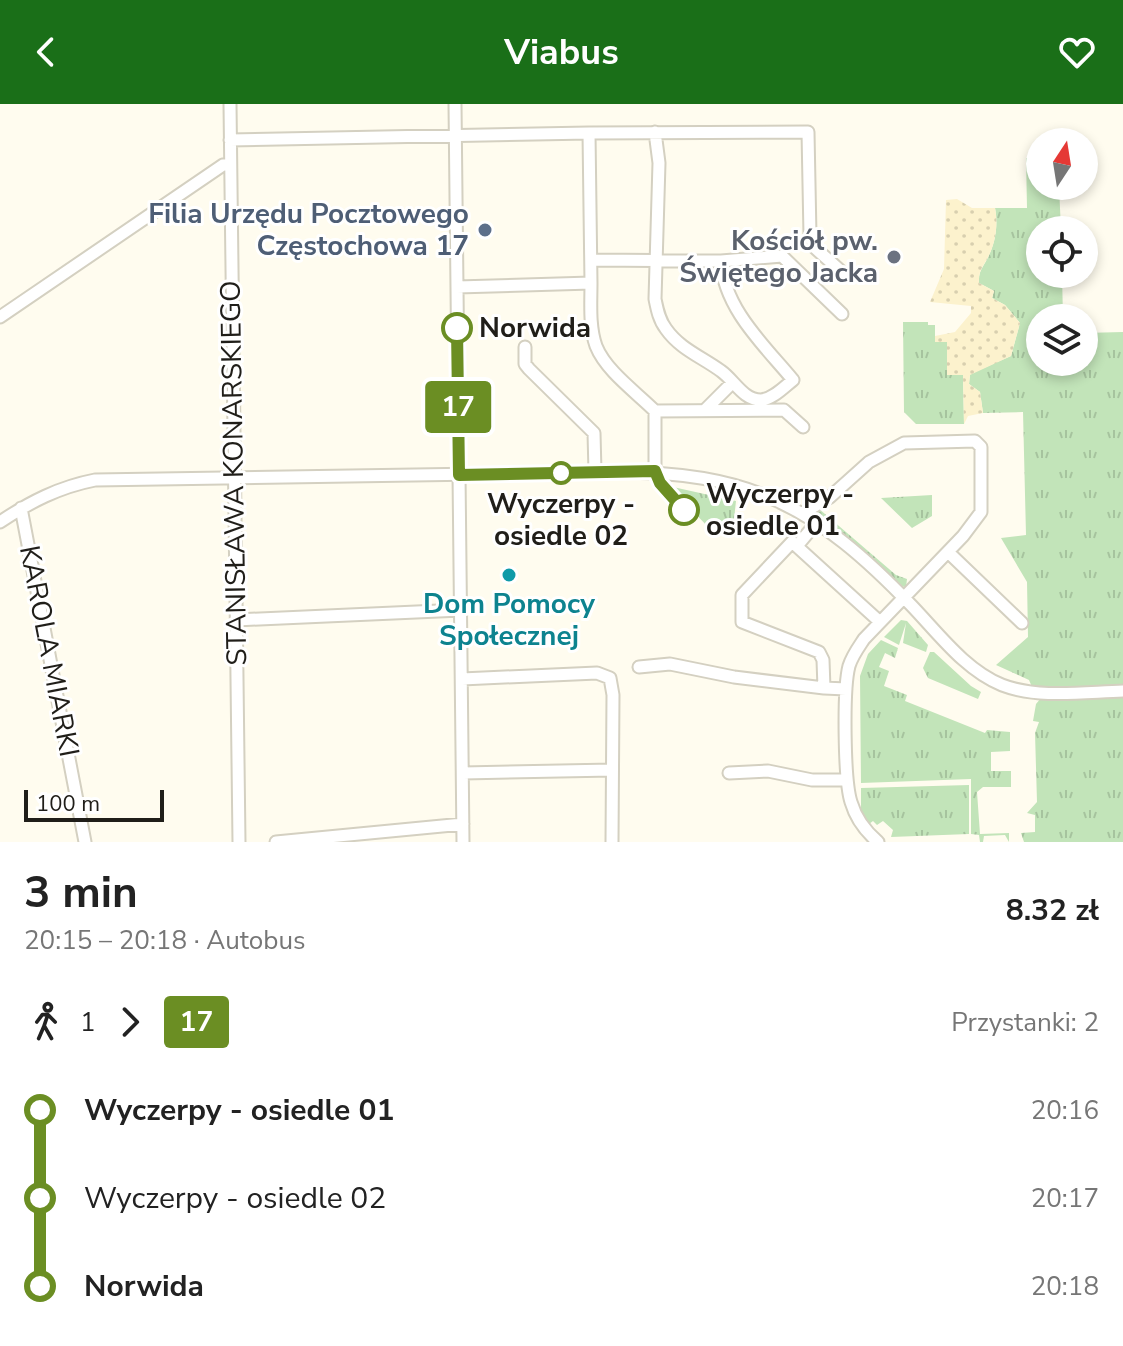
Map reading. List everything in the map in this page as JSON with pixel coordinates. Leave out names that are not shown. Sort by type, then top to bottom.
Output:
[{"type":"street","name":"STANISŁAWA KONARSKIEGO","points":[[230,104],[239,842]]},
{"type":"street","points":[[455,104],[463,842]]},
{"type":"street","points":[[655,132],[659,163],[655,299],[665,328],[688,351],[724,372],[747,395],[768,399],[793,380],[738,313],[725,282],[721,261]]},
{"type":"street","points":[[230,140],[808,132],[810,236],[815,248],[842,272]]},
{"type":"street","points":[[589,133],[591,325],[595,345],[603,359],[655,411],[655,471]]},
{"type":"street","points":[[0,317],[223,165],[230,164]]},
{"type":"street","points":[[591,260],[721,261],[782,256],[842,314]]},
{"type":"street","points":[[457,287],[591,283]]},
{"type":"street","points":[[525,347],[525,364],[529,369],[594,433],[595,472]]},
{"type":"street","points":[[705,410],[732,383]]},
{"type":"street","points":[[655,411],[784,410],[803,427]]},
{"type":"street","points":[[803,513],[830,497],[869,462],[904,443],[975,441],[981,447],[981,512],[948,552],[880,622],[854,653],[849,667],[846,689],[850,800],[859,822],[878,842]]},
{"type":"street","points":[[0,522],[65,486],[95,480],[655,471],[698,476],[763,493],[817,522],[904,598],[969,665],[1000,684],[1033,692],[1123,691]]},
{"type":"street","name":"KAROLA MIARKI","points":[[21,508],[85,842]]},
{"type":"street","points":[[797,546],[817,522]]},
{"type":"street","points":[[824,688],[823,660],[819,652],[744,625],[741,598],[745,590],[792,542],[880,622]]},
{"type":"street","points":[[948,552],[1022,623]]},
{"type":"street","points":[[236,620],[461,610]]},
{"type":"street","points":[[639,667],[670,664],[734,677],[846,689]]},
{"type":"street","points":[[462,679],[597,673],[610,678],[613,695],[612,842]]},
{"type":"street","points":[[463,773],[612,770]]},
{"type":"street","points":[[729,773],[768,771],[812,780],[847,780]]},
{"type":"street","points":[[276,842],[463,824]]},
{"type":"green space","points":[[1027,200],[1060,200],[1060,216],[1026,216],[1026,288],[1062,288],[1063,304],[1026,304],[1026,376],[1098,376],[1098,333],[1123,332],[1123,842],[1024,842],[1021,833],[1035,832],[1035,815],[1027,813],[1037,802],[1035,733],[1039,722],[1033,721],[1036,704],[1041,698],[1067,697],[1067,688],[1032,687],[1029,680],[996,665],[1028,637],[1027,582],[1001,538],[1026,535],[1023,412],[983,413],[980,392],[969,384],[970,374],[1011,356],[1020,323],[1005,305],[992,298],[994,291],[979,283],[979,278],[995,237],[995,208],[1027,208]]},
{"type":"green space","points":[[903,322],[935,325],[935,341],[947,342],[963,375],[964,424],[916,424],[904,412]]},
{"type":"green space","points":[[673,487],[736,501],[734,519],[723,527],[708,527]]},
{"type":"green space","points":[[932,495],[932,516],[912,528],[881,498]]},
{"type":"green space","points":[[818,508],[896,575],[907,579],[906,587],[898,586],[813,514]]},
{"type":"green space","points":[[901,620],[907,621],[928,645],[926,652],[903,643],[906,623],[899,645],[884,637]]},
{"type":"green space","points":[[881,640],[898,648],[895,658],[885,653],[879,667],[889,671],[884,686],[907,695],[905,701],[985,733],[987,730],[1010,732],[1010,751],[991,752],[991,771],[1011,771],[1011,787],[983,787],[977,792],[980,834],[1009,833],[1009,842],[1005,835],[984,836],[983,842],[980,842],[979,835],[971,834],[971,779],[861,783],[860,676],[868,654]]},
{"type":"green space","points":[[930,652],[934,652],[981,692],[978,699],[928,678],[923,668]]},
{"type":"green space","points":[[969,785],[969,834],[891,837],[893,830],[883,821],[877,825],[873,821],[869,824],[861,814],[861,788]]},
{"type":"sand","points":[[957,199],[972,208],[995,208],[995,237],[979,283],[994,291],[992,298],[1005,305],[1020,323],[1011,356],[970,375],[969,384],[980,392],[983,413],[968,416],[964,424],[963,375],[947,375],[947,342],[935,342],[935,336],[955,332],[971,313],[971,306],[930,302],[944,269],[946,200]]},
{"type":"bus line","name":"17","points":[[457,328],[459,475],[655,471],[660,483],[684,510]]},
{"type":"place","name":"Filia Urzędu Pocztowego Częstochowa 17","points":[[485,230]]},
{"type":"place","name":"Kościół pw. Świętego Jacka","points":[[894,257]]},
{"type":"place","name":"Norwida","points":[[457,328]]},
{"type":"place","name":"Wyczerpy - osiedle 02","points":[[561,473]]},
{"type":"place","name":"Wyczerpy - osiedle 01","points":[[684,510]]},
{"type":"place","name":"Dom Pomocy Społecznej","points":[[509,575]]}]
